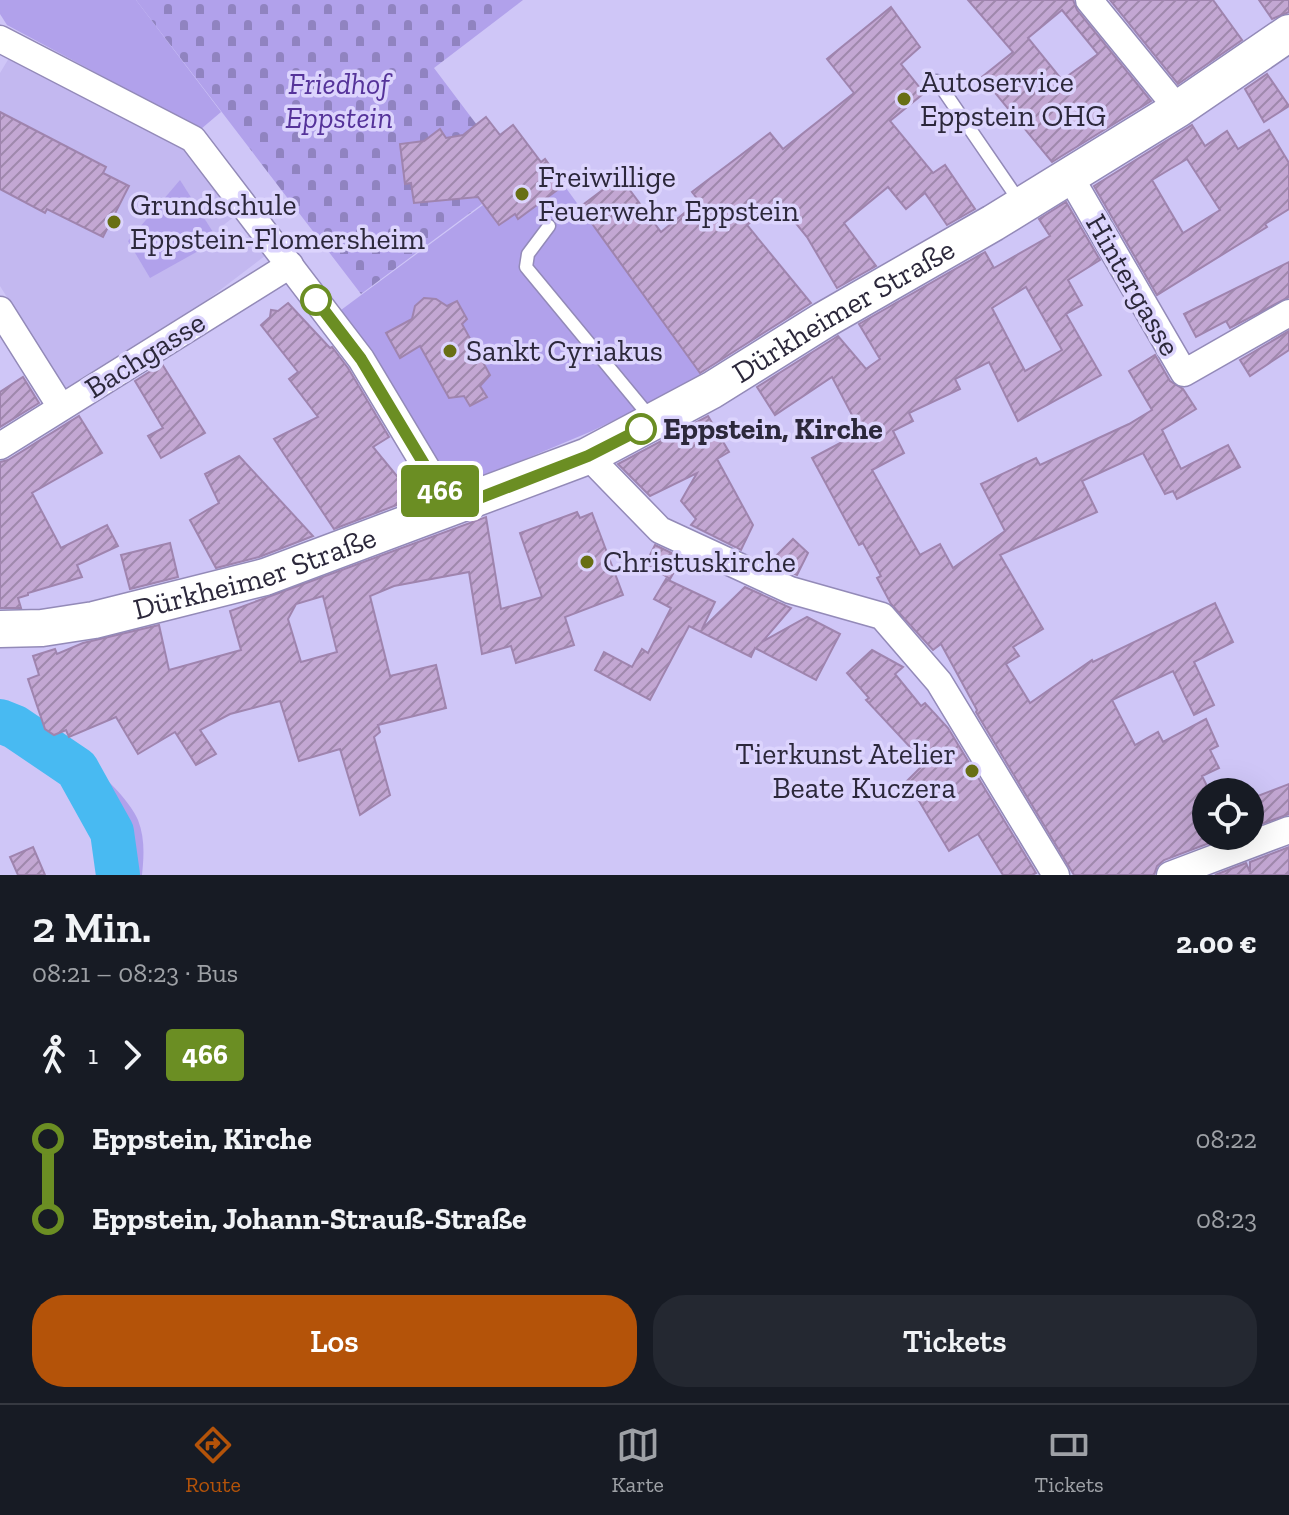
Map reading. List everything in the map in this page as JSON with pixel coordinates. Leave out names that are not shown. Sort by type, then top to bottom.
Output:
[{"type":"main road","name":"Dürkheimer Straße","points":[[0,629],[42,628],[94,620],[265,577],[588,456],[654,423],[1022,205],[1178,109],[1289,33]]},
{"type":"street","points":[[1089,0],[1178,109]]},
{"type":"street","points":[[0,39],[193,139],[361,359],[451,509]]},
{"type":"street","name":"Hintergasse","points":[[1069,175],[1184,373],[1289,313]]},
{"type":"street","name":"Bachgasse","points":[[0,446],[290,265]]},
{"type":"street","points":[[0,310],[61,407]]},
{"type":"street","points":[[588,456],[660,530],[790,590],[882,616],[939,682],[1056,875]]},
{"type":"street","points":[[1170,875],[1289,830]]},
{"type":"lane","points":[[937,81],[1022,205]]},
{"type":"lane","points":[[549,226],[528,254],[526,267],[654,423]]},
{"type":"shaded area","name":"Grundschule Eppstein-Flomersheim","points":[[9,58],[184,149],[235,216],[221,227],[235,246],[250,235],[266,255],[207,300],[64,389],[0,286],[0,73]]},
{"type":"green space","points":[[0,0],[136,0],[221,112],[201,129],[7,25],[0,14]]},
{"type":"green space","name":"Friedhof Eppstein","points":[[136,0],[523,0],[434,68],[517,178],[361,294]]},
{"type":"green space","points":[[545,159],[703,377],[592,431],[454,489],[341,310]]},
{"type":"green space","points":[[180,180],[218,240],[150,278],[128,241]]},
{"type":"green space","points":[[0,710],[52,734],[122,795],[140,827],[142,875],[106,875],[101,819],[65,773],[0,740]]},
{"type":"building","points":[[968,0],[1073,0],[1077,10],[1151,101],[1052,162],[982,77],[1013,52]],"holes":[[[1062,10],[1098,54],[1062,80],[1028,38]]]},
{"type":"building","points":[[1110,0],[1213,0],[1242,40],[1178,84]]},
{"type":"building","points":[[1259,0],[1289,0],[1289,12],[1272,19]]},
{"type":"building","points":[[891,7],[920,47],[901,64],[924,93],[890,121],[933,173],[945,165],[975,209],[947,225],[925,193],[906,209],[888,187],[844,223],[876,266],[837,288],[807,237],[778,201],[747,225],[811,303],[700,373],[580,207],[620,177],[661,232],[699,201],[692,192],[770,133],[783,149],[854,93],[827,59]]},
{"type":"building","points":[[1267,74],[1289,106],[1264,122],[1245,89]]},
{"type":"building","points":[[0,112],[106,167],[103,173],[129,186],[103,237],[47,209],[45,213],[0,189]]},
{"type":"building","points":[[486,117],[500,135],[513,125],[541,162],[545,159],[564,185],[518,219],[515,214],[499,225],[478,197],[414,203],[411,183],[405,184],[400,144],[424,141],[440,129],[446,138],[463,135]]},
{"type":"building","points":[[1192,125],[1205,146],[1227,131],[1238,149],[1269,130],[1289,163],[1289,209],[1265,224],[1267,227],[1157,295],[1094,186]],"holes":[[[1187,159],[1220,210],[1183,233],[1152,180]]]},
{"type":"building","points":[[1066,202],[1100,260],[1068,280],[1082,305],[1066,314],[1101,375],[1018,421],[989,362],[955,379],[960,389],[909,413],[913,421],[893,431],[904,453],[872,470],[920,555],[940,544],[953,568],[1005,531],[981,484],[1036,458],[1040,465],[1129,424],[1152,410],[1129,371],[1155,355],[1170,381],[1183,389],[1196,409],[1162,430],[1181,469],[1228,445],[1240,467],[1177,499],[1173,491],[1165,494],[1143,453],[1082,481],[1097,512],[1000,555],[1043,629],[1013,647],[1019,656],[1006,664],[1030,703],[1092,660],[1215,603],[1233,642],[1194,662],[1214,705],[1194,715],[1173,671],[1112,700],[1135,745],[1158,732],[1163,742],[1206,719],[1218,746],[1210,750],[1219,768],[1203,778],[1192,778],[1192,850],[1164,860],[1157,866],[1154,875],[1074,875],[976,712],[941,644],[933,650],[891,604],[877,578],[881,576],[863,543],[859,545],[812,458],[861,432],[832,377],[775,415],[757,387],[838,336],[866,369],[880,359],[859,324],[985,252],[994,268],[1050,236],[1039,219]],"holes":[[[1026,287],[1062,350],[1025,371],[992,308]]]},
{"type":"building","points":[[1289,262],[1289,297],[1230,328],[1226,321],[1196,337],[1184,314]]},
{"type":"building","name":"Sankt Cyriakus","points":[[424,298],[436,299],[447,306],[457,301],[467,319],[462,324],[490,375],[480,386],[487,397],[470,406],[464,396],[449,398],[420,346],[400,358],[386,333],[412,319],[415,306]]},
{"type":"building","points":[[288,303],[332,347],[348,368],[389,437],[373,447],[415,498],[334,529],[274,439],[318,417],[289,379],[298,372],[261,325],[270,317],[271,310],[278,311]]},
{"type":"building","points":[[1289,331],[1289,350],[1250,376],[1240,360]]},
{"type":"building","points":[[162,364],[205,433],[161,458],[148,436],[163,428],[135,381]]},
{"type":"building","points":[[23,377],[39,403],[0,427],[0,392]]},
{"type":"building","points":[[79,416],[102,453],[32,493],[61,548],[107,525],[118,546],[77,565],[82,577],[18,598],[21,608],[0,608],[0,462]]},
{"type":"building","points":[[708,416],[729,452],[717,459],[753,525],[741,550],[691,525],[696,519],[681,501],[697,473],[650,496],[618,464]]},
{"type":"building","points":[[239,456],[313,536],[259,557],[216,568],[190,520],[219,503],[205,474]]},
{"type":"building","points":[[577,512],[580,518],[592,513],[623,595],[565,617],[574,645],[516,663],[511,646],[482,654],[469,572],[394,586],[370,596],[390,676],[436,665],[446,708],[378,725],[380,732],[374,737],[390,795],[360,815],[340,749],[299,761],[280,701],[230,714],[200,730],[216,754],[196,765],[175,732],[138,754],[116,717],[69,737],[66,730],[54,735],[45,729],[28,679],[39,675],[33,656],[55,649],[57,654],[83,643],[159,625],[169,670],[241,650],[230,611],[486,517],[501,609],[542,597],[520,533]],"holes":[[[323,596],[337,652],[301,662],[288,619],[296,604]]]},
{"type":"building","points":[[793,539],[808,553],[797,575],[769,563]]},
{"type":"building","points":[[170,543],[178,577],[130,589],[121,555]]},
{"type":"building","points":[[655,545],[682,558],[670,579],[646,563]]},
{"type":"building","points":[[666,579],[715,602],[702,629],[745,587],[791,608],[762,642],[807,617],[840,634],[816,680],[755,648],[751,657],[689,626],[650,700],[595,670],[604,652],[632,667],[642,649],[648,653],[671,608],[654,599]]},
{"type":"building","points":[[872,650],[903,667],[895,674],[921,706],[925,703],[948,728],[1036,873],[1003,875],[978,834],[949,851],[907,781],[925,763],[866,700],[869,698],[847,673]]},
{"type":"building","points":[[1289,784],[1289,814],[1264,823],[1264,794]]},
{"type":"building","points":[[33,847],[45,875],[18,875],[10,857]]},
{"type":"building","points":[[1289,847],[1289,875],[1215,875],[1246,863],[1250,872],[1250,862]]},
{"type":"waterway","points":[[0,721],[15,727],[77,769],[112,832],[118,875]]},
{"type":"bus line","name":"466","points":[[316,300],[361,359],[451,509],[588,456],[641,429]]},
{"type":"place","name":"Autoservice Eppstein OHG","points":[[904,99]]},
{"type":"place","name":"Freiwillige Feuerwehr Eppstein","points":[[522,194]]},
{"type":"place","name":"Grundschule Eppstein-Flomersheim","points":[[114,222]]},
{"type":"place","name":"Sankt Cyriakus","points":[[450,351]]},
{"type":"place","name":"Eppstein, Kirche","points":[[641,429]]},
{"type":"place","name":"Christuskirche","points":[[587,562]]},
{"type":"place","name":"Tierkunst Atelier Beate Kuczera","points":[[972,771]]}]
